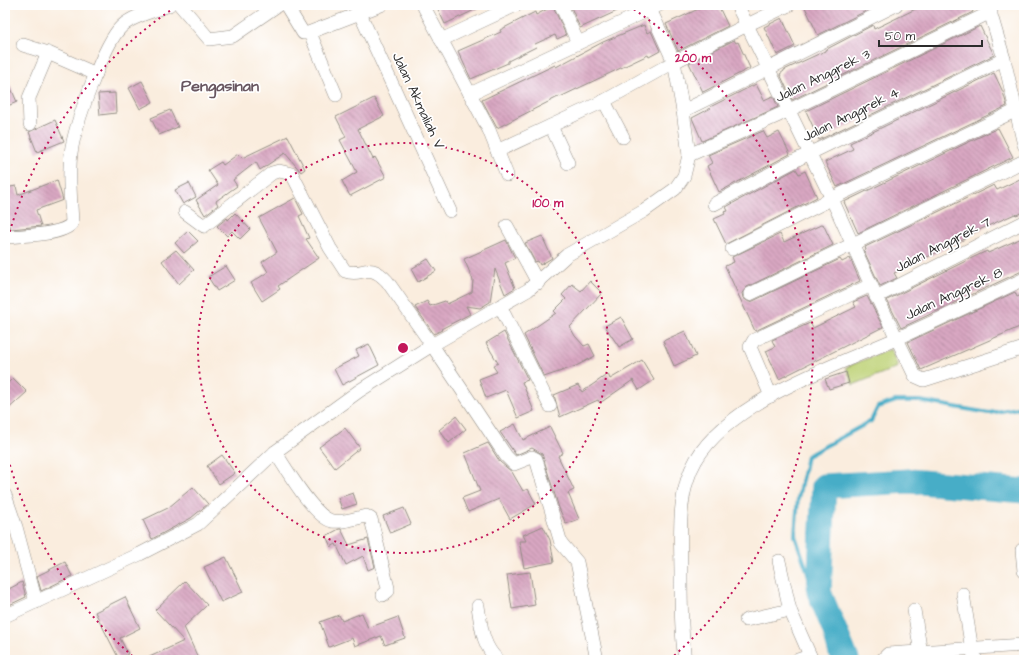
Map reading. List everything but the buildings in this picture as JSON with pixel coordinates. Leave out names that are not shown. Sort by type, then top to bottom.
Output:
[{"type":"street","points":[[5,237],[57,231],[70,227],[72,223],[71,152],[76,131],[96,74],[116,32],[123,25],[169,5]]},
{"type":"street","points":[[180,5],[209,39],[233,36],[278,5]]},
{"type":"street","points":[[286,5],[298,29],[302,33],[310,33],[358,10],[382,5]]},
{"type":"street","points":[[423,5],[489,130],[507,175]]},
{"type":"street","points":[[441,40],[516,5]]},
{"type":"street","points":[[561,5],[578,43]]},
{"type":"street","points":[[737,5],[769,67],[788,110],[853,244],[873,291],[915,376],[924,380],[1024,348]]},
{"type":"street","points":[[497,150],[604,101],[674,62],[789,5]]},
{"type":"street","points":[[683,111],[896,5]]},
{"type":"street","points":[[5,616],[140,554],[198,524],[275,452],[359,390],[538,283],[555,265],[568,255],[644,211],[675,189],[684,176],[689,155],[683,111],[674,62],[654,7],[470,94]]},
{"type":"street","points":[[990,9],[1004,59],[1024,146]]},
{"type":"street","name":"Jalan Anggrek 3","points":[[689,155],[788,110],[990,9]]},
{"type":"street","name":"Jalan Akmaliah V","points":[[358,10],[450,211]]},
{"type":"street","points":[[310,33],[336,95]]},
{"type":"street","points":[[23,45],[96,74]]},
{"type":"street","points":[[30,124],[29,98],[48,54]]},
{"type":"street","name":"Jalan Anggrek 4","points":[[714,204],[810,153],[1004,59]]},
{"type":"street","points":[[604,101],[622,137]]},
{"type":"street","points":[[732,249],[1015,111]]},
{"type":"street","points":[[551,126],[568,163]]},
{"type":"street","points":[[750,294],[1024,161]]},
{"type":"street","points":[[185,212],[204,226],[272,173],[279,171],[292,174],[330,248],[345,271],[349,273],[367,270],[378,272],[387,281],[432,345],[512,463],[517,464],[532,457],[536,459],[561,543],[577,562],[596,660]]},
{"type":"street","name":"Jalan Anggrek 7","points":[[771,396],[750,347],[754,340],[873,291],[1024,222]]},
{"type":"street","points":[[507,226],[538,283]]},
{"type":"street","name":"Jalan Anggrek 8","points":[[682,660],[680,522],[683,498],[690,472],[703,450],[730,423],[771,396],[821,371],[897,339],[1024,279]]},
{"type":"street","points":[[500,306],[550,406]]},
{"type":"street","points":[[275,452],[312,506],[326,518],[340,521],[366,516],[371,519],[388,588],[388,591],[383,596]]},
{"type":"street","points":[[5,495],[16,528],[36,602]]},
{"type":"street","points":[[1022,550],[1024,571]]},
{"type":"street","points":[[779,561],[790,610],[807,659]]},
{"type":"street","points":[[963,594],[974,655]]},
{"type":"street","points":[[478,606],[484,640],[488,649],[498,660]]},
{"type":"street","points":[[746,620],[790,610]]},
{"type":"street","points":[[914,610],[921,657]]},
{"type":"street","points":[[882,660],[888,654],[921,657],[974,655],[1024,646]]},
{"type":"green space","points":[[891,349],[898,367],[853,385],[846,367]]},
{"type":"waterway","points":[[832,660],[808,573],[795,536],[798,498],[807,456],[871,421],[878,407],[896,401],[920,401],[989,413],[1024,407]]},
{"type":"waterway","points":[[847,660],[819,592],[824,486],[909,481],[1024,491]]},
{"type":"district","name":"Pengasinan","points":[[220,86]]}]
